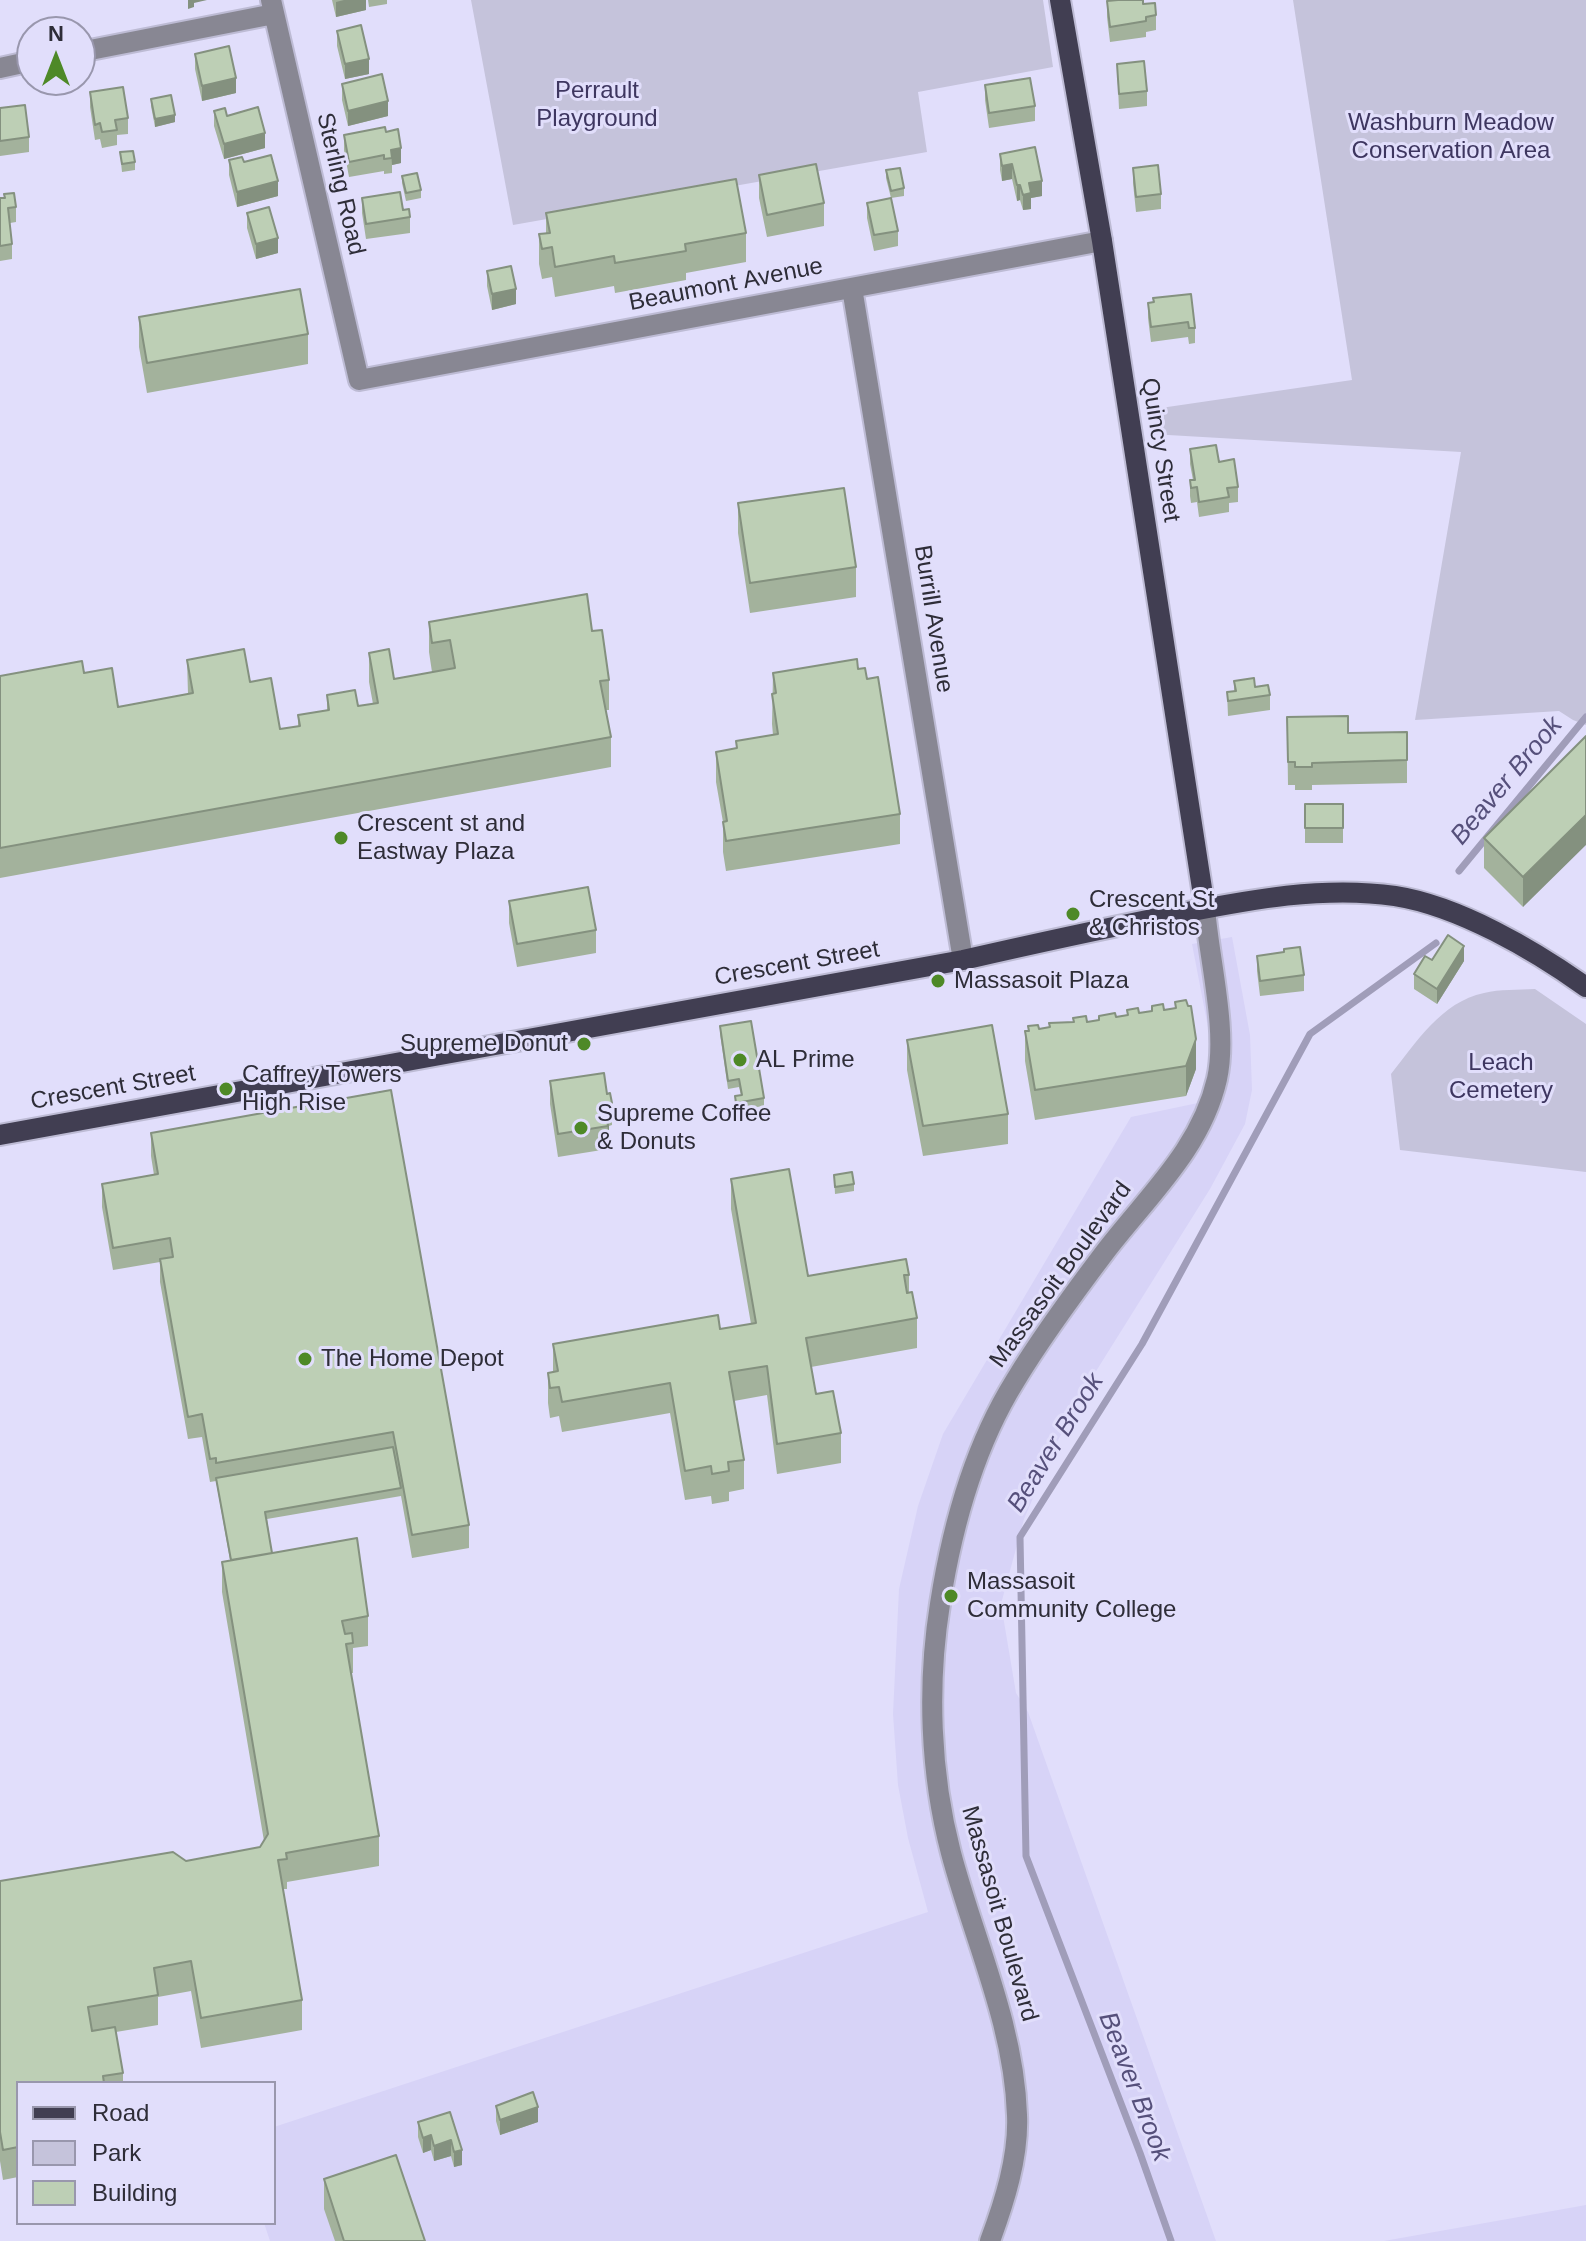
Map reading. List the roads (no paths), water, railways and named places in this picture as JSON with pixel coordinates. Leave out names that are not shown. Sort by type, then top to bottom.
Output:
[{"type":"main road","name":"Quincy Street","points":[[1060,0],[1102,241],[1205,908]]},
{"type":"main road","name":"Crescent Street","points":[[0,1135],[963,960],[1205,908],[1301,895],[1395,896],[1431,906],[1481,925],[1586,987]]},
{"type":"street","points":[[96,48],[272,7]]},
{"type":"street","name":"Sterling Road","points":[[272,7],[359,380]]},
{"type":"street","name":"Beaumont Avenue","points":[[359,380],[1102,241]]},
{"type":"street","name":"Burrill Avenue","points":[[852,288],[963,960]]},
{"type":"street","name":"Massasoit Boulevard","points":[[990,2241],[1014,2153],[1016,2103],[1012,2058],[994,1988],[951,1853],[940,1803],[934,1743],[933,1670],[939,1607],[950,1545],[967,1491],[985,1441],[1013,1383],[1107,1250],[1186,1152],[1209,1108],[1218,1076],[1220,1034],[1205,908]]},
{"type":"waterway","name":"Beaver Brook","points":[[1459,871],[1586,717]]},
{"type":"waterway","name":"Beaver Brook","points":[[1171,2241],[1026,1856],[1020,1537],[1142,1344],[1310,1034],[1436,943]]},
{"type":"place","name":"Crescent st and Eastway Plaza","points":[[341,838]]},
{"type":"place","name":"Crescent St & Christos","points":[[1073,914]]},
{"type":"place","name":"Massasoit Plaza","points":[[938,981]]},
{"type":"place","name":"Supreme Donut","points":[[584,1044]]},
{"type":"place","name":"AL Prime","points":[[740,1060]]},
{"type":"place","name":"Caffrey Towers High Rise","points":[[226,1089]]},
{"type":"place","name":"Supreme Coffee & Donuts","points":[[581,1128]]},
{"type":"place","name":"The Home Depot","points":[[305,1359]]},
{"type":"place","name":"Massasoit Community College","points":[[951,1596]]},
{"type":"park label","name":"Perrault Playground","points":[[597,105]]},
{"type":"park label","name":"Washburn Meadow Conservation Area","points":[[1451,137]]},
{"type":"park label","name":"Leach Cemetery","points":[[1501,1077]]}]
